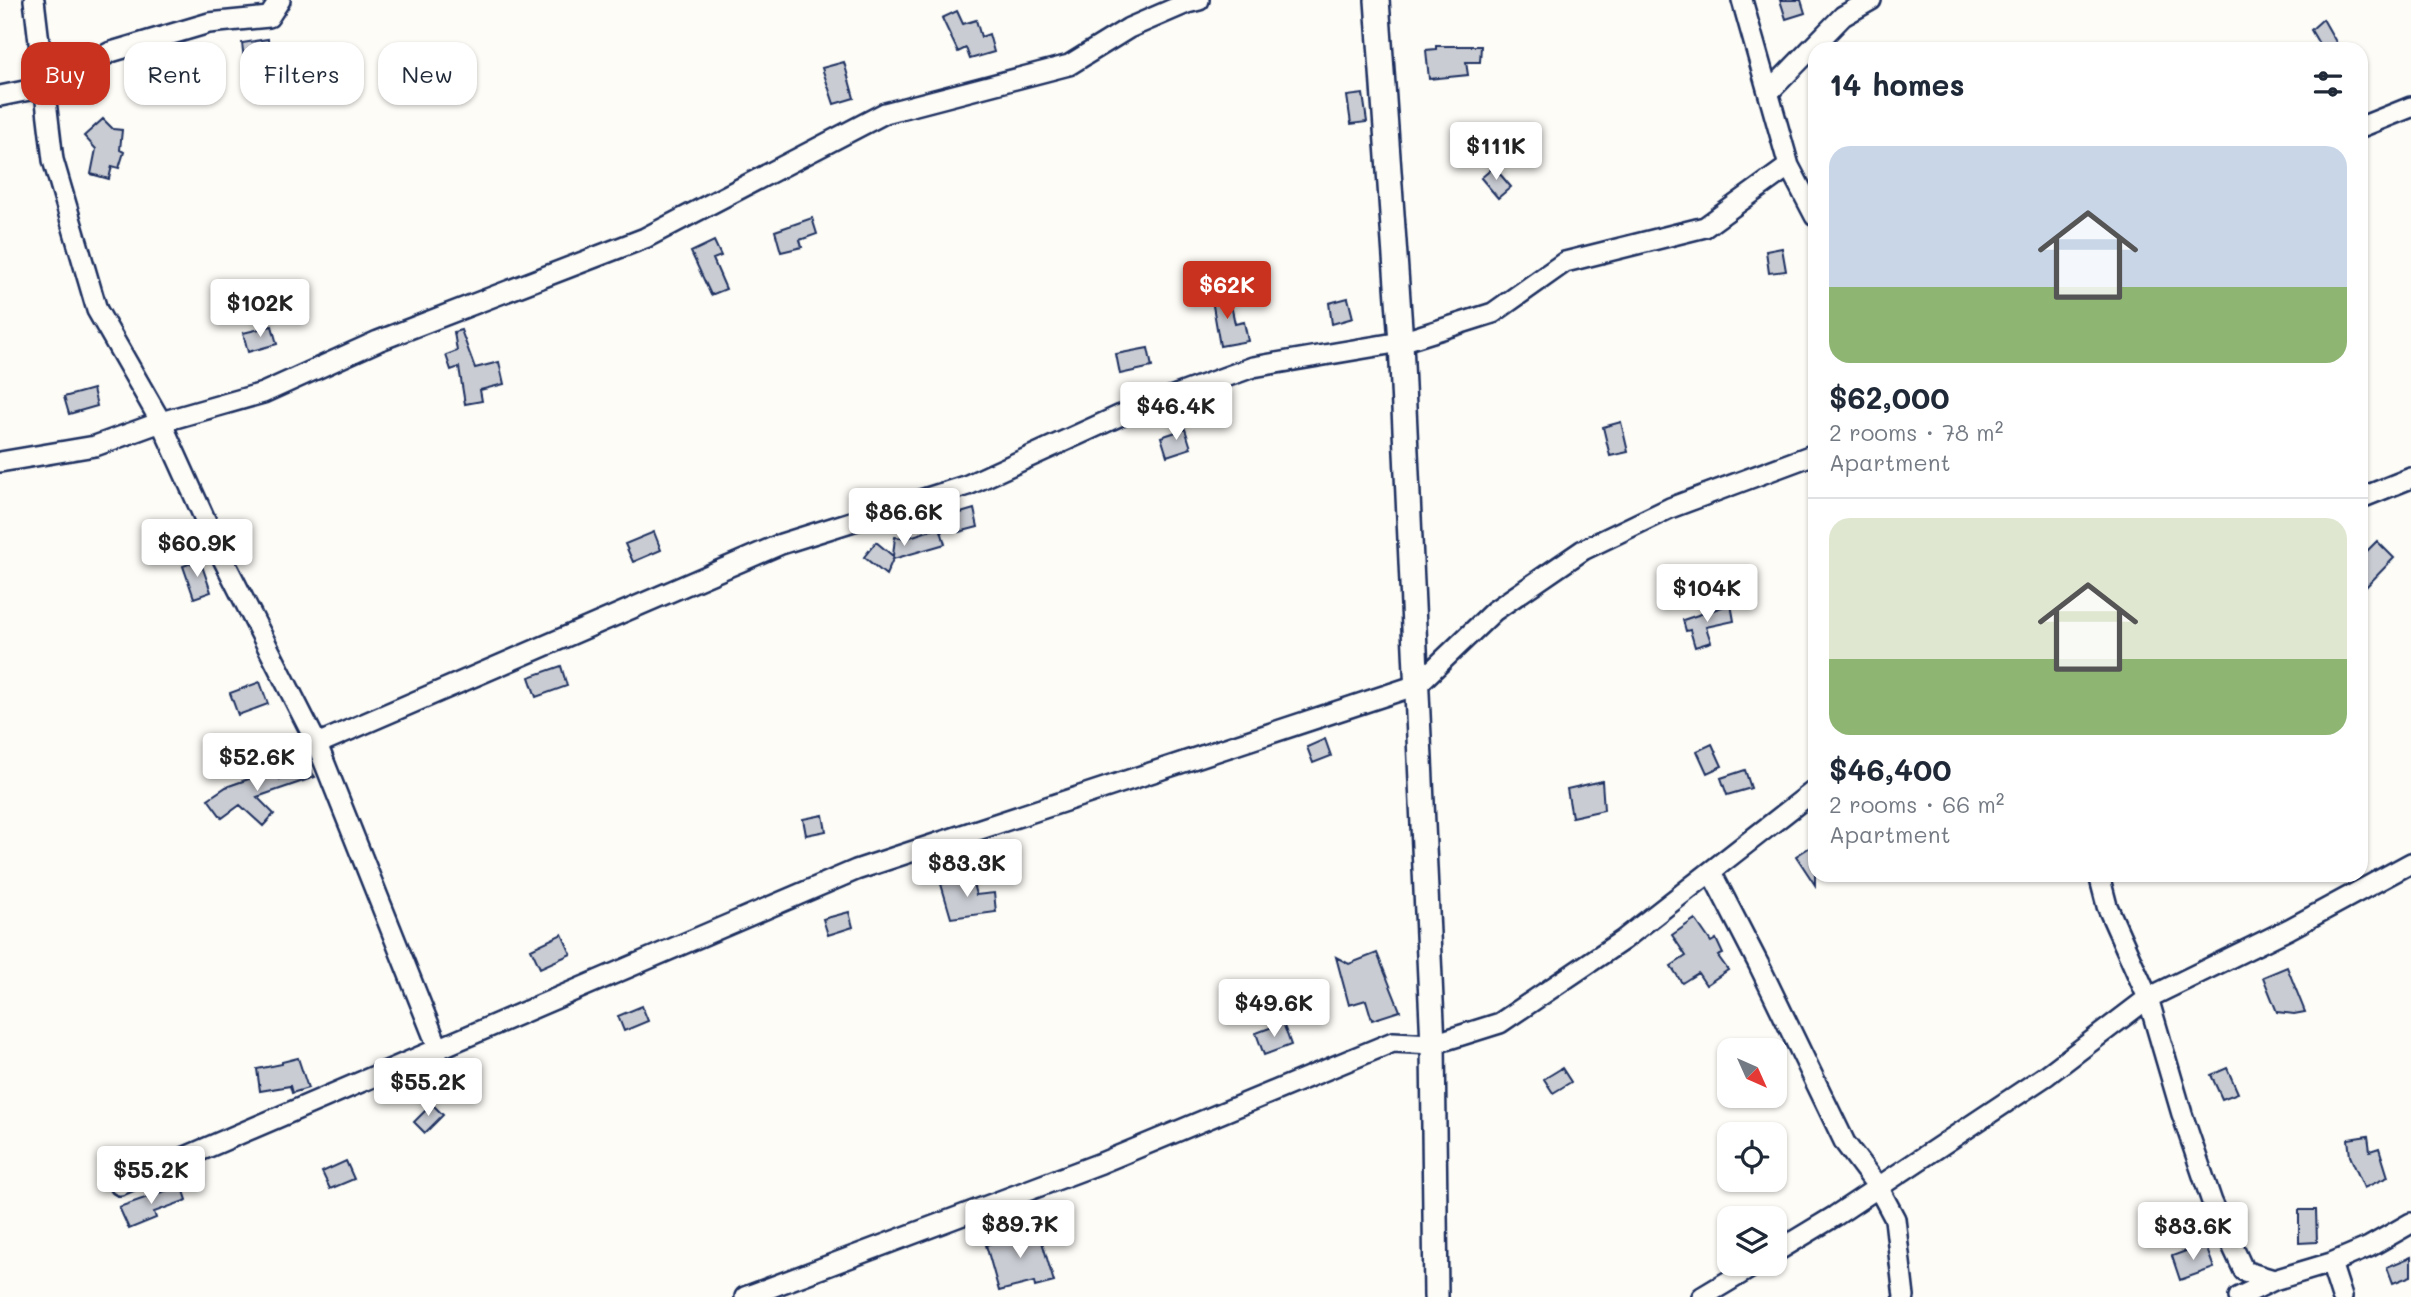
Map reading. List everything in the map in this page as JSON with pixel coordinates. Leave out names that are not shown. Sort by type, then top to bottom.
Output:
[{"type":"street","points":[[34,0],[39,42]]},
{"type":"street","points":[[110,53],[209,23],[270,17],[280,0]]},
{"type":"street","points":[[0,462],[95,446],[161,422],[263,393],[378,341],[645,238],[885,113],[1069,65],[1129,28],[1199,0]]},
{"type":"street","points":[[1377,0],[1401,342],[1417,685],[1433,1044],[1436,1297]]},
{"type":"street","points":[[1742,0],[1770,91],[1789,166],[1808,203]]},
{"type":"street","points":[[1818,42],[1843,16],[1871,0]]},
{"type":"street","points":[[1770,91],[1808,52]]},
{"type":"street","points":[[0,96],[21,92]]},
{"type":"street","points":[[46,105],[53,160],[97,310],[161,422],[222,557],[317,744],[439,1050]]},
{"type":"street","points":[[2368,124],[2411,107]]},
{"type":"street","points":[[317,744],[781,544],[968,485],[1121,415],[1253,367],[1401,342],[1493,313],[1565,262],[1705,227],[1789,166]]},
{"type":"street","points":[[120,1185],[856,870],[1417,685],[1494,611],[1583,550],[1670,508],[1808,457]]},
{"type":"street","points":[[2368,495],[2411,478]]},
{"type":"street","points":[[745,1297],[1101,1163],[1393,1042],[1433,1044],[1500,1023],[1623,940],[1808,796]]},
{"type":"street","points":[[1787,1245],[2047,1075],[2148,998],[2411,863]]},
{"type":"street","points":[[1711,872],[1845,1143],[1878,1187],[1895,1219],[1904,1297]]},
{"type":"street","points":[[2101,882],[2107,906],[2148,998],[2182,1114],[2212,1202],[2244,1271],[2274,1280]]},
{"type":"street","points":[[2239,1297],[2274,1280],[2331,1263],[2369,1247],[2411,1223]]},
{"type":"street","points":[[2331,1263],[2342,1297]]},
{"type":"street","points":[[1702,1297],[1737,1276]]},
{"type":"building","points":[[1780,0],[1801,0],[1805,13],[1786,19]]},
{"type":"building","points":[[957,11],[963,24],[976,20],[981,37],[989,34],[994,52],[970,59],[966,48],[958,52],[942,18]]},
{"type":"building","points":[[2323,19],[2336,42],[2318,42],[2311,30]]},
{"type":"building","points":[[1436,46],[1481,46],[1480,62],[1466,62],[1468,75],[1429,79],[1426,50],[1436,49]]},
{"type":"building","points":[[844,62],[854,98],[834,104],[822,68]]},
{"type":"building","points":[[1363,94],[1367,122],[1351,124],[1347,96]]},
{"type":"building","points":[[103,119],[113,129],[122,130],[120,150],[124,152],[119,168],[112,166],[109,179],[91,174],[96,149],[84,136]]},
{"type":"building","points":[[1502,129],[1512,142],[1490,160],[1480,147]]},
{"type":"building","points":[[1494,167],[1511,187],[1498,198],[1481,178]]},
{"type":"building","points":[[812,218],[817,234],[800,240],[802,247],[781,252],[775,231]]},
{"type":"building","points":[[714,241],[721,256],[713,259],[726,289],[711,295],[691,252]]},
{"type":"building","points":[[1782,248],[1786,271],[1769,273],[1766,251]]},
{"type":"building","points":[[1228,290],[1235,324],[1244,322],[1248,341],[1220,346],[1211,294]]},
{"type":"building","points":[[1348,298],[1353,318],[1332,324],[1329,303]]},
{"type":"building","points":[[272,326],[277,344],[248,352],[243,333]]},
{"type":"building","points":[[461,330],[475,368],[499,362],[504,384],[480,390],[482,401],[465,404],[459,367],[451,370],[446,355],[457,351],[454,332]]},
{"type":"building","points":[[1148,348],[1152,367],[1120,374],[1116,354]]},
{"type":"building","points":[[93,389],[97,406],[69,414],[64,397]]},
{"type":"building","points":[[1621,422],[1628,452],[1610,456],[1603,427]]},
{"type":"building","points":[[1185,429],[1191,448],[1167,456],[1161,437]]},
{"type":"building","points":[[974,509],[978,527],[959,532],[954,515]]},
{"type":"building","points":[[940,527],[945,544],[893,559],[886,575],[864,557],[876,542],[893,556],[895,537],[907,538]]},
{"type":"building","points":[[654,532],[661,550],[633,562],[625,544]]},
{"type":"building","points":[[2377,541],[2394,558],[2368,585],[2368,550]]},
{"type":"building","points":[[200,560],[211,592],[194,598],[183,566]]},
{"type":"building","points":[[1731,604],[1734,621],[1706,627],[1711,642],[1695,647],[1690,630],[1686,631],[1683,620]]},
{"type":"building","points":[[561,666],[567,686],[536,697],[529,677]]},
{"type":"building","points":[[260,682],[268,704],[238,715],[230,693]]},
{"type":"building","points":[[1325,739],[1331,756],[1313,763],[1307,747]]},
{"type":"building","points":[[1712,744],[1722,766],[1707,773],[1697,751]]},
{"type":"building","points":[[305,762],[315,777],[257,797],[274,814],[263,826],[240,805],[222,818],[208,799],[226,787],[277,769],[280,779]]},
{"type":"building","points":[[1745,770],[1751,788],[1727,795],[1721,778]]},
{"type":"building","points":[[1602,781],[1604,810],[1572,817],[1567,789]]},
{"type":"building","points":[[823,815],[826,831],[806,835],[803,819]]},
{"type":"building","points":[[1808,848],[1808,874],[1796,856]]},
{"type":"building","points":[[971,876],[976,895],[994,893],[996,912],[951,918],[941,884]]},
{"type":"building","points":[[849,912],[853,927],[828,935],[823,919]]},
{"type":"building","points":[[1695,919],[1711,942],[1716,939],[1723,954],[1718,956],[1728,970],[1706,985],[1698,973],[1682,983],[1671,966],[1686,956],[1672,935]]},
{"type":"building","points":[[562,934],[571,954],[540,968],[531,949]]},
{"type":"building","points":[[1377,953],[1400,1011],[1372,1020],[1366,1000],[1349,1005],[1336,957],[1349,964]]},
{"type":"building","points":[[2287,967],[2305,1012],[2277,1012],[2263,977]]},
{"type":"building","points":[[642,1006],[648,1021],[624,1031],[618,1016]]},
{"type":"building","points":[[1283,1023],[1291,1045],[1264,1055],[1256,1033]]},
{"type":"building","points":[[298,1058],[308,1088],[292,1093],[290,1086],[260,1091],[257,1069]]},
{"type":"building","points":[[1562,1068],[1571,1082],[1553,1093],[1544,1079]]},
{"type":"building","points":[[2227,1068],[2238,1093],[2222,1099],[2211,1075]]},
{"type":"building","points":[[432,1104],[443,1115],[425,1133],[414,1122]]},
{"type":"building","points":[[2368,1136],[2370,1151],[2379,1148],[2388,1177],[2364,1188],[2350,1156],[2348,1139]]},
{"type":"building","points":[[346,1161],[354,1179],[330,1189],[322,1172]]},
{"type":"building","points":[[182,1185],[187,1200],[154,1212],[156,1218],[129,1229],[119,1207]]},
{"type":"building","points":[[2299,1210],[2316,1210],[2317,1242],[2299,1243]]},
{"type":"building","points":[[1037,1225],[1054,1282],[1035,1287],[1034,1282],[999,1291],[986,1245]]},
{"type":"building","points":[[2205,1244],[2214,1268],[2180,1280],[2172,1256]]},
{"type":"building","points":[[2411,1257],[2411,1276],[2393,1283],[2387,1267]]}]
